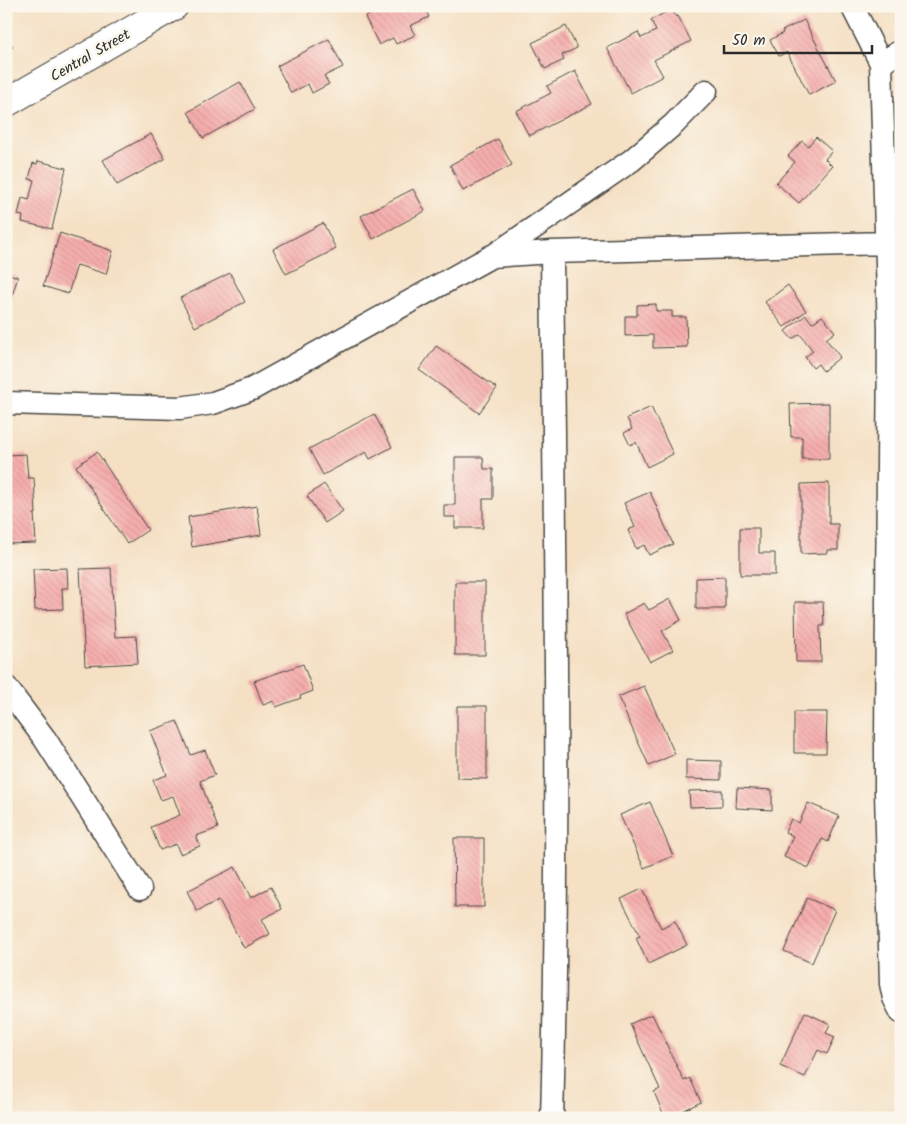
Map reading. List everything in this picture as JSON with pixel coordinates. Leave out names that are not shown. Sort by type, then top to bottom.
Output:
[{"type":"street","name":"Central Street","points":[[6,103],[174,6]]},
{"type":"street","points":[[852,6],[881,62],[889,331],[893,737],[886,792],[891,984],[894,998],[901,1012]]},
{"type":"street","points":[[881,62],[901,52]]},
{"type":"street","points":[[6,403],[180,408],[213,403],[252,389],[492,256],[632,160],[674,124],[706,91]]},
{"type":"street","points":[[492,256],[552,252],[886,242]]},
{"type":"street","points":[[552,252],[555,556],[555,990],[552,1118]]},
{"type":"street","points":[[889,331],[901,351]]},
{"type":"street","points":[[6,687],[45,739],[140,888]]},
{"type":"building","points":[[387,6],[424,6],[429,17],[410,26],[415,35],[396,44],[393,38],[379,45],[365,17]]},
{"type":"building","points":[[672,9],[676,17],[678,16],[691,41],[654,60],[663,76],[631,93],[607,48],[638,32],[641,38],[656,31],[651,20]]},
{"type":"building","points":[[804,20],[836,81],[809,95],[787,52],[779,56],[770,40],[783,33],[782,31]]},
{"type":"building","points":[[566,26],[577,48],[562,55],[564,60],[545,69],[532,43]]},
{"type":"building","points":[[6,36],[13,47],[6,51]]},
{"type":"building","points":[[329,39],[343,67],[324,76],[329,84],[312,93],[308,84],[291,93],[277,66]]},
{"type":"building","points":[[575,71],[592,104],[529,136],[516,111],[551,93],[547,86]]},
{"type":"building","points":[[240,82],[255,109],[203,138],[188,112]]},
{"type":"building","points":[[151,134],[165,159],[117,185],[103,160]]},
{"type":"building","points":[[816,137],[832,151],[825,159],[832,166],[799,203],[776,183],[795,162],[788,156],[802,141],[808,146]]},
{"type":"building","points":[[498,139],[512,165],[463,191],[450,165]]},
{"type":"building","points":[[38,161],[66,168],[52,229],[22,222],[23,216],[18,215],[22,198],[29,200],[34,180],[29,179],[33,163],[37,164]]},
{"type":"building","points":[[413,189],[425,211],[373,239],[361,216]]},
{"type":"building","points":[[323,223],[336,249],[286,274],[273,249]]},
{"type":"building","points":[[60,233],[113,251],[106,274],[77,265],[68,294],[43,286]]},
{"type":"building","points":[[6,273],[18,277],[7,311],[6,311]]},
{"type":"building","points":[[230,273],[245,302],[195,327],[180,298]]},
{"type":"building","points":[[788,285],[806,311],[784,327],[765,302]]},
{"type":"building","points":[[656,304],[656,311],[672,311],[672,317],[686,317],[687,347],[653,348],[653,335],[625,336],[625,316],[637,316],[637,305]]},
{"type":"building","points":[[806,315],[812,323],[822,316],[835,332],[826,339],[840,357],[823,371],[818,364],[813,368],[805,357],[813,351],[800,334],[792,339],[785,331]]},
{"type":"building","points":[[436,346],[497,388],[479,413],[419,370]]},
{"type":"building","points":[[829,403],[829,459],[802,459],[802,437],[791,437],[790,404]]},
{"type":"building","points":[[651,407],[673,454],[647,467],[636,442],[630,445],[624,433],[632,429],[627,418]]},
{"type":"building","points":[[374,414],[392,447],[370,459],[366,452],[323,475],[309,449]]},
{"type":"building","points":[[97,452],[148,530],[127,544],[76,466]]},
{"type":"building","points":[[26,454],[28,478],[34,478],[36,543],[6,544],[6,455]]},
{"type":"building","points":[[455,457],[483,457],[484,469],[493,469],[493,499],[483,499],[483,528],[455,528],[455,517],[444,517],[444,505],[455,505]]},
{"type":"building","points":[[829,483],[829,524],[838,524],[838,550],[828,550],[828,553],[801,554],[801,484]]},
{"type":"building","points":[[324,484],[343,511],[325,523],[307,496]]},
{"type":"building","points":[[650,492],[673,544],[649,555],[644,545],[636,549],[628,530],[635,527],[624,503]]},
{"type":"building","points":[[257,506],[261,535],[192,547],[188,517]]},
{"type":"building","points":[[740,528],[759,528],[759,553],[775,553],[775,575],[740,575]]},
{"type":"building","points":[[67,568],[68,588],[62,588],[63,609],[35,610],[33,569]]},
{"type":"building","points":[[111,568],[115,637],[136,636],[138,663],[85,666],[80,569]]},
{"type":"building","points":[[725,577],[725,609],[696,609],[696,578]]},
{"type":"building","points":[[455,582],[485,582],[485,655],[455,655]]},
{"type":"building","points":[[670,599],[681,620],[662,631],[673,650],[650,662],[624,614],[644,603],[649,610]]},
{"type":"building","points":[[795,602],[823,602],[824,626],[820,626],[821,662],[796,662]]},
{"type":"building","points":[[303,664],[313,691],[300,696],[301,698],[276,707],[274,701],[263,705],[254,681]]},
{"type":"building","points":[[644,686],[675,754],[649,766],[618,697]]},
{"type":"building","points":[[457,706],[487,706],[487,779],[457,778]]},
{"type":"building","points":[[794,712],[827,712],[826,753],[794,753]]},
{"type":"building","points":[[177,721],[191,755],[205,750],[215,775],[200,781],[218,828],[196,836],[200,846],[180,854],[176,844],[160,850],[151,827],[180,815],[173,796],[161,800],[153,780],[167,775],[150,731]]},
{"type":"building","points":[[686,760],[721,761],[721,780],[686,779]]},
{"type":"building","points":[[737,788],[772,790],[772,810],[736,808]]},
{"type":"building","points":[[722,790],[722,806],[690,807],[689,791]]},
{"type":"building","points":[[650,802],[673,856],[644,868],[620,815]]},
{"type":"building","points":[[808,803],[839,816],[828,842],[822,839],[809,868],[784,857],[793,836],[785,832],[791,819],[799,823]]},
{"type":"building","points":[[454,838],[484,838],[484,907],[455,907]]},
{"type":"building","points":[[235,867],[251,898],[271,887],[282,909],[262,919],[270,934],[244,948],[219,900],[197,911],[187,891]]},
{"type":"building","points":[[642,889],[661,928],[675,921],[687,945],[648,964],[636,938],[640,936],[621,899]]},
{"type":"building","points":[[807,898],[835,910],[812,963],[784,951]]},
{"type":"building","points":[[805,1012],[830,1024],[826,1033],[835,1037],[827,1054],[818,1050],[805,1077],[780,1066]]},
{"type":"building","points":[[652,1014],[684,1081],[690,1078],[701,1102],[668,1118],[665,1118],[654,1092],[660,1089],[630,1024]]}]
